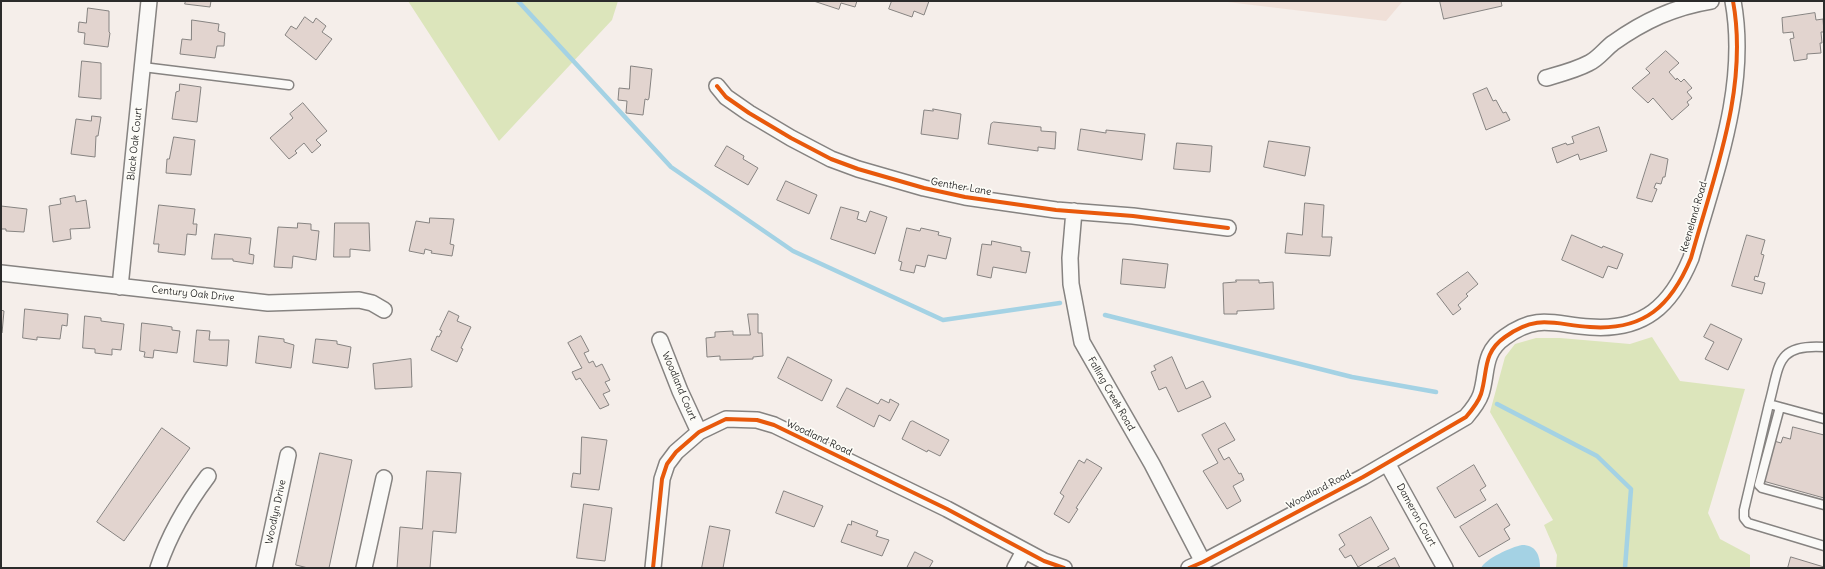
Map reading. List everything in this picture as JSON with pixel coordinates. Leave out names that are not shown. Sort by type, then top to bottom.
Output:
[{"type":"street","name":"Black Oak Court","points":[[120,287],[149,1]]},
{"type":"street","points":[[1546,78],[1590,63],[1610,45],[1632,30],[1663,13],[1690,4],[1711,1]]},
{"type":"street","points":[[1728,1],[1733,1]]},
{"type":"street","name":"Keeneland Road","points":[[1456,423],[1466,417],[1475,406],[1481,394],[1488,359],[1494,347],[1504,337],[1522,327],[1546,322],[1564,322],[1588,327],[1610,328],[1631,325],[1654,311],[1674,292],[1684,276],[1691,258],[1727,130],[1736,81],[1738,48],[1733,1]]},
{"type":"street","name":"Genther Lane","points":[[717,86],[726,97],[749,113],[798,142],[831,159],[858,169],[924,188],[965,197],[1228,228]]},
{"type":"street","name":"Falling Creek Road","points":[[1074,211],[1070,258],[1071,284],[1082,342],[1152,464],[1203,562]]},
{"type":"street","name":"Century Oak Drive","points":[[1,273],[268,302],[359,300],[372,303],[384,310]]},
{"type":"street","name":"Woodland Court","points":[[660,340],[680,391],[699,432]]},
{"type":"street","name":"Woodland Road","points":[[653,568],[662,479],[668,464],[676,452],[699,432],[726,419],[750,419],[774,426],[947,508],[1044,561],[1064,568]]},
{"type":"street","name":"Woodland Road","points":[[1189,568],[1203,562],[1387,463],[1456,423]]},
{"type":"street","name":"Woodlyn Drive","points":[[264,568],[288,455]]},
{"type":"street","name":"Dameron Court","points":[[1387,463],[1444,568]]},
{"type":"street","points":[[158,568],[164,551],[183,514],[208,476]]},
{"type":"street","points":[[364,568],[384,478]]},
{"type":"street","points":[[1015,568],[1024,551]]},
{"type":"lane","points":[[143,67],[289,85]]},
{"type":"lane","points":[[1824,347],[1807,346],[1789,350],[1781,360],[1744,510],[1744,518],[1748,523],[1824,546]]},
{"type":"lane","points":[[1769,404],[1824,420]]},
{"type":"lane","points":[[1780,407],[1759,485],[1762,488],[1824,505]]},
{"type":"shaded area","points":[[1219,1],[1403,1],[1386,21]]},
{"type":"green space","points":[[408,1],[618,1],[612,20],[499,141]]},
{"type":"green space","points":[[1652,337],[1680,381],[1745,389],[1708,513],[1720,539],[1750,555],[1750,568],[1556,568],[1557,555],[1544,525],[1553,520],[1490,412],[1505,357],[1515,344],[1536,338],[1560,338],[1630,344]]},
{"type":"water","points":[[1522,545],[1527,545],[1534,549],[1538,555],[1540,568],[1481,568],[1488,561],[1499,554]]},
{"type":"building","points":[[186,1],[211,1],[210,7],[185,4]]},
{"type":"building","points":[[814,1],[857,1],[855,7],[841,3],[839,9]]},
{"type":"building","points":[[892,1],[929,1],[924,15],[914,11],[912,17],[889,9]]},
{"type":"building","points":[[1440,1],[1501,1],[1502,6],[1444,19]]},
{"type":"building","points":[[88,8],[109,11],[110,33],[108,47],[84,44],[85,33],[78,32],[79,22],[86,23]]},
{"type":"building","points":[[1815,13],[1816,20],[1823,19],[1824,32],[1821,32],[1821,53],[1807,54],[1807,59],[1794,61],[1790,39],[1794,38],[1793,32],[1783,33],[1782,18]]},
{"type":"building","points":[[305,17],[313,23],[316,18],[326,26],[322,32],[332,39],[316,60],[285,35],[291,26],[296,29]]},
{"type":"building","points":[[192,20],[219,24],[218,31],[225,33],[224,46],[217,46],[215,58],[180,54],[182,39],[191,40]]},
{"type":"building","points":[[1666,51],[1679,63],[1669,72],[1676,80],[1677,78],[1681,82],[1684,79],[1692,88],[1687,92],[1692,98],[1687,102],[1689,105],[1672,120],[1653,98],[1648,103],[1632,88],[1650,73],[1646,69]]},
{"type":"building","points":[[82,61],[101,63],[101,99],[79,97]]},
{"type":"building","points":[[631,66],[652,69],[649,98],[648,100],[645,99],[643,115],[626,113],[627,101],[618,100],[619,88],[629,89]]},
{"type":"building","points":[[180,84],[201,87],[197,122],[172,119],[176,92],[179,91]]},
{"type":"building","points":[[1487,88],[1493,101],[1496,100],[1503,113],[1506,112],[1510,120],[1486,130],[1473,94]]},
{"type":"building","points":[[303,103],[327,131],[316,140],[321,145],[312,153],[304,143],[295,151],[297,153],[289,159],[270,138],[293,118],[290,114]]},
{"type":"building","points":[[933,109],[961,114],[958,139],[921,134],[924,110],[933,111]]},
{"type":"building","points":[[92,116],[101,117],[98,136],[96,136],[95,157],[71,154],[76,119],[91,121]]},
{"type":"building","points":[[994,122],[1041,127],[1041,131],[1056,132],[1055,149],[1038,147],[1038,151],[988,144],[991,124]]},
{"type":"building","points":[[1599,127],[1607,151],[1580,160],[1578,154],[1557,163],[1552,148],[1566,143],[1567,145],[1574,143],[1572,137]]},
{"type":"building","points":[[1081,129],[1106,133],[1106,130],[1145,134],[1142,160],[1078,150]]},
{"type":"building","points":[[174,137],[195,140],[191,175],[166,173],[167,159],[169,159]]},
{"type":"building","points":[[1269,141],[1310,147],[1305,176],[1264,167]]},
{"type":"building","points":[[1177,143],[1212,146],[1210,172],[1174,169]]},
{"type":"building","points":[[727,146],[744,156],[743,159],[758,168],[748,185],[715,166]]},
{"type":"building","points":[[1651,154],[1668,159],[1665,177],[1663,177],[1661,184],[1656,183],[1654,188],[1657,189],[1652,202],[1637,198]]},
{"type":"building","points":[[786,181],[817,195],[809,214],[777,200]]},
{"type":"building","points":[[75,196],[76,202],[86,200],[90,228],[70,229],[71,239],[53,242],[49,206],[61,204],[60,199]]},
{"type":"building","points":[[1305,203],[1324,205],[1322,237],[1332,237],[1330,256],[1285,253],[1287,233],[1302,235]]},
{"type":"building","points":[[159,205],[195,209],[193,224],[197,224],[196,235],[187,234],[185,255],[158,252],[159,244],[154,244]]},
{"type":"building","points":[[1,206],[27,209],[24,232],[6,231],[6,229],[1,229]]},
{"type":"building","points":[[841,207],[859,212],[857,219],[866,222],[870,211],[887,217],[875,254],[831,239]]},
{"type":"building","points":[[430,218],[454,219],[450,244],[454,245],[452,256],[431,253],[432,251],[425,249],[424,254],[409,251],[416,221],[429,223]]},
{"type":"building","points":[[298,223],[311,224],[311,230],[319,231],[316,260],[293,256],[292,268],[274,267],[278,227],[297,228]]},
{"type":"building","points":[[335,223],[369,223],[370,251],[350,249],[350,257],[334,257]]},
{"type":"building","points":[[907,228],[920,231],[921,228],[939,232],[938,235],[951,238],[946,259],[928,255],[925,267],[916,265],[914,273],[900,270],[902,262],[899,261]]},
{"type":"building","points":[[215,234],[251,238],[249,254],[254,255],[253,264],[233,261],[233,259],[212,259]]},
{"type":"building","points":[[1572,235],[1602,248],[1603,246],[1623,254],[1617,269],[1608,266],[1603,278],[1562,260]]},
{"type":"building","points":[[1747,235],[1765,240],[1761,254],[1764,255],[1758,277],[1755,276],[1754,280],[1765,283],[1762,294],[1732,286]]},
{"type":"building","points":[[992,241],[1021,247],[1021,251],[1030,252],[1026,273],[993,267],[991,278],[977,275],[982,244],[991,245]]},
{"type":"building","points":[[1123,259],[1168,264],[1165,288],[1121,284]]},
{"type":"building","points":[[1468,272],[1478,284],[1466,294],[1468,296],[1458,305],[1461,309],[1453,315],[1437,294]]},
{"type":"building","points":[[1236,280],[1259,280],[1259,283],[1273,282],[1274,309],[1237,311],[1237,314],[1224,314],[1223,283],[1236,282]]},
{"type":"building","points":[[25,309],[68,314],[67,326],[62,325],[60,339],[37,337],[37,340],[23,338]]},
{"type":"building","points":[[1,310],[4,311],[2,333],[1,333]]},
{"type":"building","points":[[449,311],[459,316],[457,321],[471,327],[461,348],[463,349],[457,362],[431,350],[437,336],[439,337],[442,331],[440,330]]},
{"type":"building","points":[[748,314],[758,314],[758,333],[762,333],[763,356],[753,357],[753,359],[720,360],[720,356],[707,357],[706,338],[715,337],[715,332],[733,331],[733,335],[750,335]]},
{"type":"building","points":[[85,316],[101,318],[101,321],[124,324],[121,350],[112,349],[112,355],[95,353],[95,349],[83,348]]},
{"type":"building","points":[[142,323],[172,327],[172,330],[180,331],[177,353],[154,350],[153,358],[144,357],[145,352],[140,351]]},
{"type":"building","points":[[1711,324],[1742,339],[1728,370],[1705,359],[1714,342],[1704,337]]},
{"type":"building","points":[[197,330],[210,331],[209,340],[229,340],[227,366],[194,362]]},
{"type":"building","points":[[259,336],[284,339],[284,342],[294,345],[291,368],[256,363]]},
{"type":"building","points":[[581,336],[589,351],[584,353],[589,363],[593,361],[596,367],[602,364],[610,380],[605,382],[610,391],[603,394],[609,405],[600,409],[580,378],[576,380],[572,372],[582,368],[568,343]]},
{"type":"building","points":[[316,339],[337,341],[337,344],[351,347],[348,368],[313,363]]},
{"type":"building","points":[[788,357],[832,380],[822,401],[778,378]]},
{"type":"building","points":[[1172,357],[1186,389],[1203,381],[1211,397],[1178,412],[1166,387],[1159,390],[1151,372],[1156,370],[1154,366]]},
{"type":"building","points":[[411,359],[412,387],[375,389],[373,364]]},
{"type":"building","points":[[847,388],[878,404],[881,399],[889,403],[890,399],[899,404],[890,421],[879,415],[874,427],[837,407]]},
{"type":"building","points":[[913,421],[949,440],[940,456],[928,450],[927,452],[902,439],[910,422]]},
{"type":"building","points":[[1225,423],[1235,440],[1218,449],[1224,460],[1229,457],[1239,474],[1241,473],[1244,480],[1233,486],[1241,501],[1227,509],[1203,471],[1218,463],[1202,435]]},
{"type":"building","points":[[1793,427],[1824,435],[1824,498],[1763,481],[1774,441],[1781,443],[1783,437],[1790,439]]},
{"type":"building","points":[[162,428],[190,448],[124,541],[97,522]]},
{"type":"building","points":[[582,437],[607,440],[599,490],[571,487],[573,473],[580,474]]},
{"type":"building","points":[[320,453],[352,460],[329,568],[308,568],[296,565]]},
{"type":"building","points":[[1087,459],[1102,468],[1076,508],[1078,509],[1069,523],[1054,514],[1064,496],[1060,493],[1079,460],[1084,463]]},
{"type":"building","points":[[1474,465],[1486,486],[1480,490],[1486,500],[1455,518],[1437,488]]},
{"type":"building","points":[[427,471],[461,473],[456,533],[433,531],[430,568],[397,568],[400,527],[422,529]]},
{"type":"building","points":[[784,491],[823,506],[814,527],[776,513]]},
{"type":"building","points":[[584,504],[612,508],[605,561],[577,558]]},
{"type":"building","points":[[1497,504],[1510,525],[1504,529],[1510,539],[1479,557],[1460,527]]},
{"type":"building","points":[[1371,517],[1389,549],[1358,567],[1351,555],[1345,558],[1339,549],[1345,545],[1339,535]]},
{"type":"building","points":[[852,521],[878,531],[876,536],[889,540],[882,556],[841,542],[848,524],[851,525]]},
{"type":"building","points":[[710,526],[730,530],[723,568],[702,568]]},
{"type":"building","points":[[915,552],[933,561],[929,568],[907,568]]},
{"type":"building","points":[[1791,557],[1824,567],[1824,568],[1788,568]]},
{"type":"building","points":[[1395,558],[1400,568],[1376,568]]},
{"type":"waterway","points":[[518,1],[671,167],[793,251],[943,320],[1060,303]]},
{"type":"waterway","points":[[1105,315],[1352,377],[1436,392]]},
{"type":"waterway","points":[[1497,404],[1597,456],[1631,489],[1625,568]]},
{"type":"cycle path","points":[[1189,568],[1363,477],[1466,417],[1480,397],[1489,356],[1498,343],[1517,330],[1527,325],[1547,322],[1590,327],[1626,325],[1640,320],[1653,312],[1664,302],[1674,290],[1691,258],[1727,131],[1733,99],[1736,66],[1737,34],[1733,1]]},
{"type":"cycle path","points":[[717,86],[726,97],[749,113],[791,138],[831,159],[858,169],[924,188],[965,197],[1056,210],[1133,216],[1228,228]]},
{"type":"cycle path","points":[[653,568],[662,479],[667,464],[676,452],[699,432],[726,419],[757,420],[774,425],[947,509],[1044,561],[1064,568]]}]
